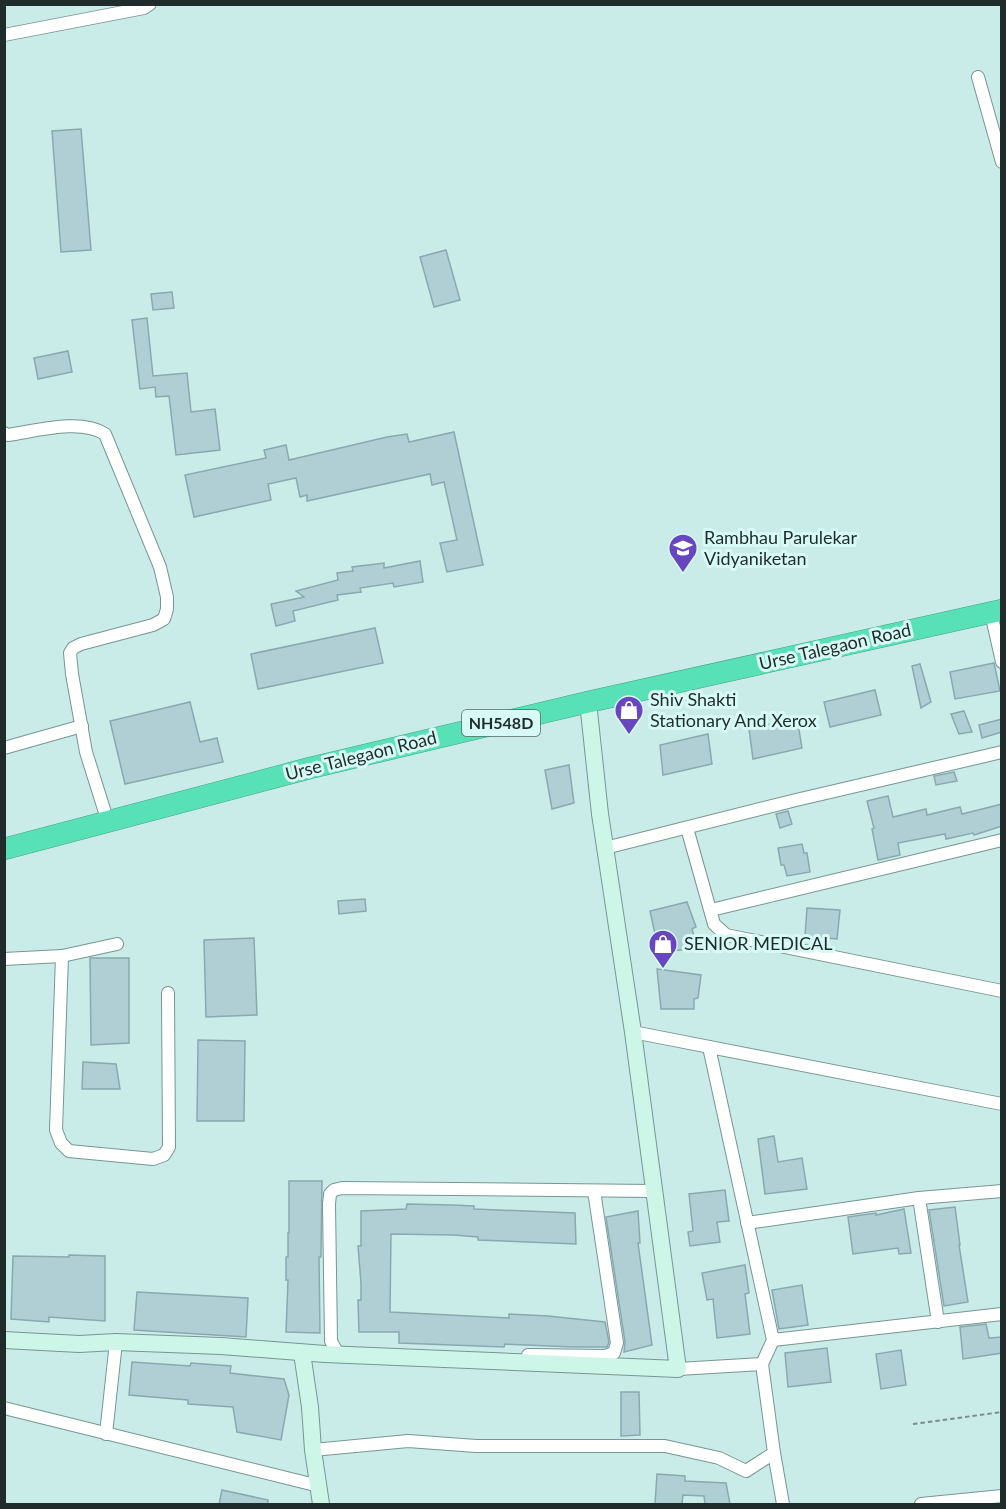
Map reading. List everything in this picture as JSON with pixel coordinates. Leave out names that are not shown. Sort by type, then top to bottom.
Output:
[{"type":"highway","name":"Urse Talegaon Road","points":[[4,849],[310,768],[588,702],[996,612]]},
{"type":"street","points":[[4,35],[144,8],[150,4]]},
{"type":"street","points":[[978,77],[1002,162]]},
{"type":"street","points":[[4,433],[8,435],[77,426],[89,427],[105,434],[160,567],[167,597],[164,619],[153,625],[81,644],[73,648],[70,653],[86,752],[108,822]]},
{"type":"street","points":[[996,612],[1002,662]]},
{"type":"street","points":[[588,702],[605,848],[633,1032],[678,1370]]},
{"type":"street","points":[[4,747],[81,726]]},
{"type":"street","points":[[605,848],[1002,752]]},
{"type":"street","points":[[687,828],[714,924],[726,935],[1002,991]]},
{"type":"street","points":[[711,910],[1002,840]]},
{"type":"street","points":[[4,959],[62,956],[117,944]]},
{"type":"street","points":[[62,956],[56,1130],[61,1143],[69,1151],[153,1159],[164,1155],[169,1147],[168,993]]},
{"type":"street","points":[[633,1032],[1002,1104]]},
{"type":"street","points":[[709,1047],[773,1340],[762,1364],[783,1504]]},
{"type":"street","points":[[338,1354],[331,1341],[329,1204],[330,1194],[334,1190],[405,1188],[653,1191]]},
{"type":"street","points":[[404,1353],[605,1356],[614,1353],[617,1343],[594,1191]]},
{"type":"street","points":[[747,1223],[919,1198],[1002,1191]]},
{"type":"street","points":[[919,1198],[938,1322]]},
{"type":"street","points":[[773,1340],[1002,1314]]},
{"type":"street","points":[[4,1340],[79,1344],[116,1342],[221,1346],[302,1353],[678,1370],[762,1364]]},
{"type":"street","points":[[106,1434],[116,1342]]},
{"type":"street","points":[[302,1353],[321,1504]]},
{"type":"street","points":[[4,1408],[319,1486]]},
{"type":"street","points":[[313,1450],[408,1441],[477,1446],[665,1446],[719,1458],[746,1472],[774,1453]]},
{"type":"street","points":[[921,1504],[1002,1496]]},
{"type":"path","points":[[913,1424],[1002,1412]]},
{"type":"building","points":[[81,129],[91,250],[61,252],[52,131]]},
{"type":"building","points":[[446,250],[460,300],[434,307],[420,257]]},
{"type":"building","points":[[172,292],[174,308],[153,310],[151,294]]},
{"type":"building","points":[[147,318],[153,376],[187,373],[191,412],[215,409],[220,450],[176,455],[169,396],[156,397],[155,387],[140,389],[132,320]]},
{"type":"building","points":[[68,351],[72,372],[38,379],[34,358]]},
{"type":"building","points":[[454,432],[483,565],[447,572],[440,543],[457,540],[444,482],[432,485],[430,474],[307,501],[307,495],[300,497],[296,478],[268,484],[271,500],[194,517],[185,475],[266,458],[264,450],[286,445],[289,460],[387,437],[407,434],[409,442]]},
{"type":"building","points":[[420,561],[423,582],[394,587],[393,583],[360,588],[361,592],[337,595],[338,600],[293,611],[295,621],[276,626],[271,604],[304,597],[296,591],[338,580],[337,573],[353,571],[352,567],[384,563],[384,568]]},
{"type":"building","points":[[375,628],[383,663],[258,689],[251,654]]},
{"type":"building","points":[[994,663],[1000,691],[955,699],[950,672]]},
{"type":"building","points":[[920,664],[931,702],[921,708],[912,666]]},
{"type":"building","points":[[875,690],[881,715],[830,727],[824,702]]},
{"type":"building","points":[[190,702],[200,742],[217,738],[223,762],[125,784],[110,721]]},
{"type":"building","points":[[964,711],[972,732],[959,734],[951,714]]},
{"type":"building","points":[[797,718],[802,748],[753,759],[749,729]]},
{"type":"building","points":[[1002,719],[1002,732],[982,738],[979,725]]},
{"type":"building","points":[[708,734],[712,764],[663,775],[660,745]]},
{"type":"building","points":[[569,765],[574,803],[552,809],[545,770]]},
{"type":"building","points":[[954,772],[957,781],[936,785],[934,776]]},
{"type":"building","points":[[888,796],[893,817],[926,809],[927,815],[960,807],[962,814],[1002,804],[1002,826],[974,835],[973,833],[946,839],[945,834],[898,843],[900,855],[878,860],[872,829],[874,828],[867,801]]},
{"type":"building","points":[[788,811],[792,824],[780,828],[776,814]]},
{"type":"building","points":[[802,844],[804,853],[807,853],[810,872],[787,876],[784,865],[781,865],[778,848]]},
{"type":"building","points":[[365,899],[366,911],[339,914],[338,901]]},
{"type":"building","points":[[687,902],[696,927],[692,929],[695,939],[691,949],[659,952],[650,911]]},
{"type":"building","points":[[807,908],[840,910],[837,939],[805,936]]},
{"type":"building","points":[[254,938],[257,1015],[206,1017],[204,940]]},
{"type":"building","points":[[90,958],[129,958],[129,1043],[91,1045]]},
{"type":"building","points":[[657,969],[701,975],[698,998],[694,999],[694,1009],[661,1009]]},
{"type":"building","points":[[198,1040],[245,1041],[244,1121],[197,1121]]},
{"type":"building","points":[[83,1062],[116,1064],[120,1089],[82,1089]]},
{"type":"building","points":[[774,1136],[778,1162],[802,1158],[807,1189],[765,1194],[758,1139]]},
{"type":"building","points":[[289,1181],[322,1181],[321,1257],[319,1257],[320,1333],[286,1332]]},
{"type":"building","points":[[725,1190],[729,1221],[717,1222],[720,1242],[690,1246],[688,1232],[693,1231],[689,1194]]},
{"type":"building","points":[[407,1204],[575,1213],[576,1244],[478,1240],[478,1237],[453,1235],[391,1234],[390,1312],[509,1318],[509,1314],[605,1322],[609,1342],[607,1347],[505,1344],[504,1347],[399,1343],[399,1332],[359,1332],[358,1300],[361,1300],[361,1283],[358,1246],[361,1246],[361,1211],[406,1209]]},
{"type":"building","points":[[955,1207],[968,1302],[944,1306],[929,1210]]},
{"type":"building","points":[[904,1209],[911,1253],[899,1254],[898,1248],[853,1254],[848,1217],[876,1213],[876,1215]]},
{"type":"building","points":[[638,1211],[640,1243],[638,1243],[652,1345],[624,1352],[625,1342],[606,1217]]},
{"type":"building","points":[[69,1255],[105,1256],[105,1321],[49,1317],[49,1322],[11,1319],[13,1256],[69,1257]]},
{"type":"building","points":[[745,1265],[749,1293],[745,1294],[750,1334],[717,1338],[713,1299],[707,1300],[702,1273]]},
{"type":"building","points":[[802,1285],[808,1325],[779,1329],[772,1290]]},
{"type":"building","points":[[137,1292],[248,1298],[246,1337],[134,1330]]},
{"type":"building","points":[[986,1324],[989,1338],[1002,1337],[1002,1353],[963,1359],[960,1327]]},
{"type":"building","points":[[827,1348],[831,1382],[788,1387],[785,1353]]},
{"type":"building","points":[[901,1350],[906,1385],[881,1389],[876,1354]]},
{"type":"building","points":[[132,1362],[231,1366],[230,1373],[284,1379],[289,1395],[281,1440],[237,1432],[233,1407],[188,1404],[188,1400],[129,1395]]},
{"type":"building","points":[[621,1392],[639,1392],[640,1435],[621,1436]]},
{"type":"building","points":[[657,1474],[685,1476],[685,1481],[726,1483],[730,1504],[705,1504],[704,1496],[683,1495],[682,1504],[655,1504]]},
{"type":"building","points":[[222,1490],[268,1500],[268,1504],[219,1504]]},
{"type":"place","name":"Rambhau Parulekar Vidyaniketan","points":[[683,574]]},
{"type":"place","name":"Shiv Shakti Stationary And Xerox","points":[[629,736]]},
{"type":"place","name":"SENIOR MEDICAL","points":[[663,970]]}]
